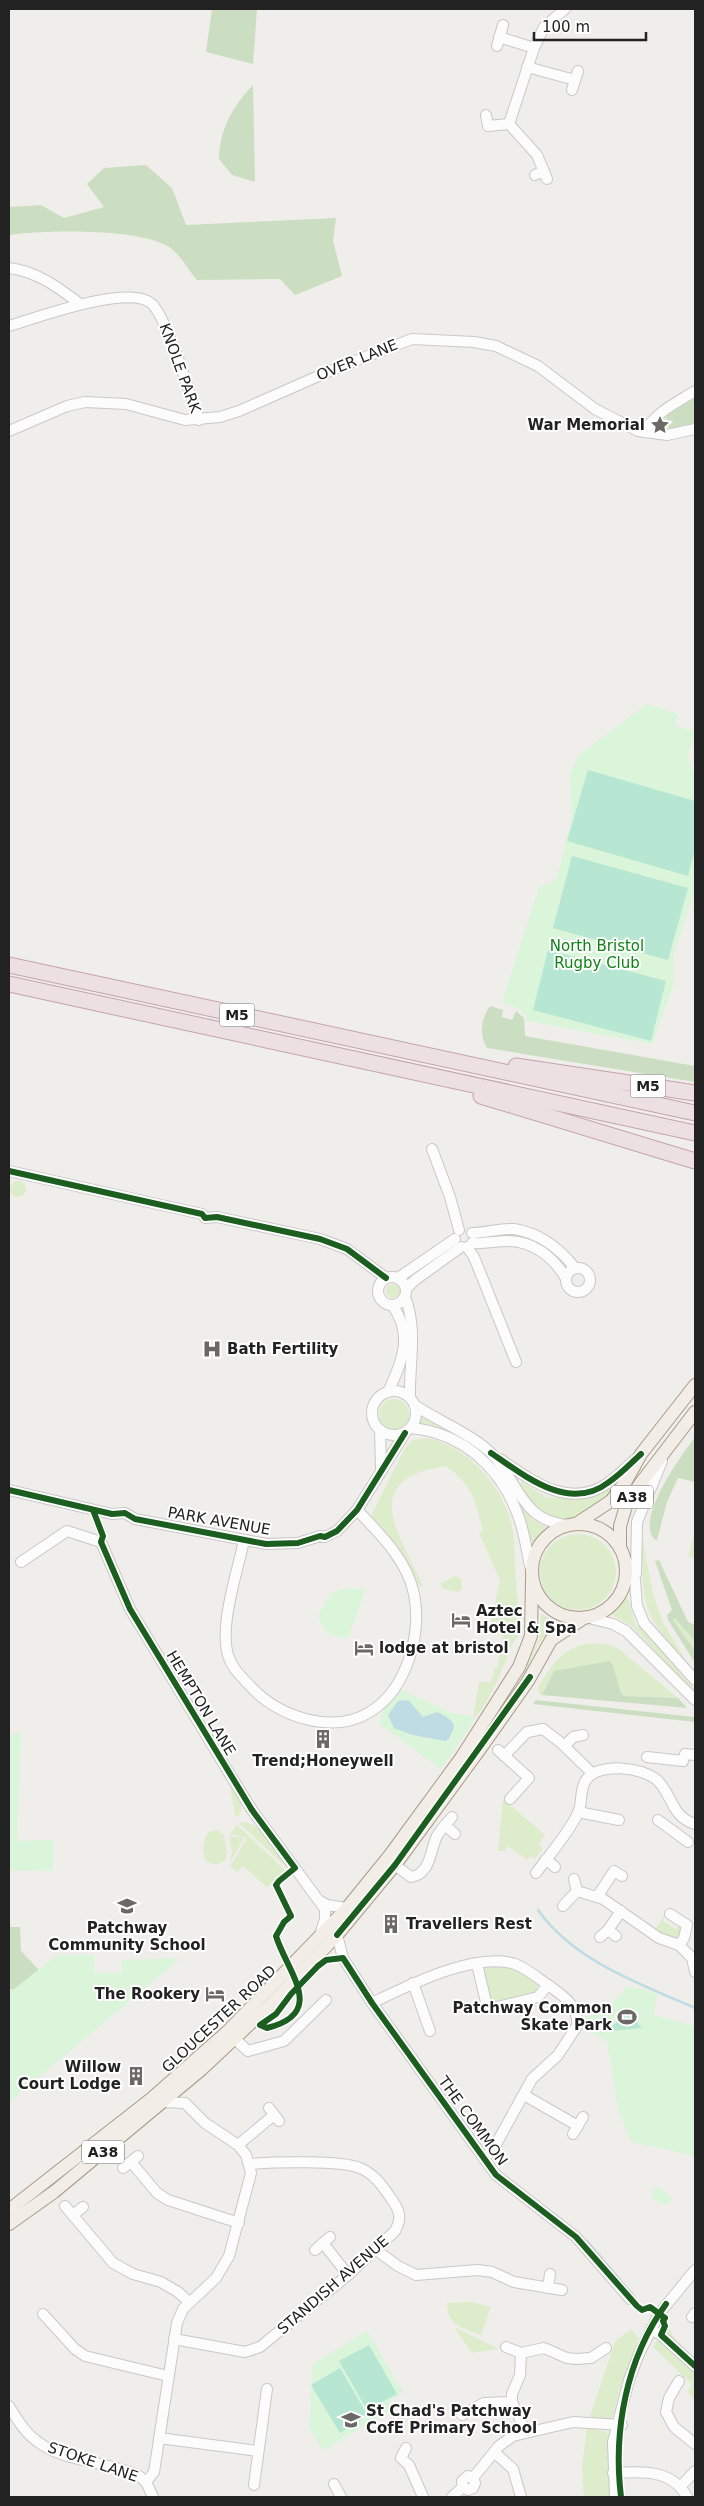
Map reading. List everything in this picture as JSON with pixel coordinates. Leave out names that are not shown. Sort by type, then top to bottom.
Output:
[{"type":"highway","name":"M5","points":[[9,965],[456,1063],[695,1113]]},
{"type":"highway","name":"M5","points":[[9,984],[695,1133]]},
{"type":"highway","name":"M5","points":[[456,1063],[521,1066],[695,1093]]},
{"type":"highway","name":"M5","points":[[379,1065],[695,1161]]},
{"type":"main road","name":"A38","points":[[572,1525],[611,1501],[626,1481],[641,1454],[695,1385]]},
{"type":"main road","name":"A38","points":[[622,1551],[620,1526],[626,1506],[640,1484],[695,1412]]},
{"type":"main road","points":[[572,1525],[596,1528],[606,1533],[622,1551],[624,1580],[617,1600],[604,1611],[586,1618],[569,1618],[549,1608],[536,1591],[532,1575],[533,1560],[541,1544],[554,1531],[572,1525]]},
{"type":"main road","name":"GLOUCESTER ROAD","points":[[10,2220],[227,2032],[347,1908],[390,1855],[461,1758],[519,1667],[531,1636],[532,1575]]},
{"type":"main road","name":"GLOUCESTER ROAD","points":[[10,2220],[54,2192],[164,2102],[235,2039],[337,1936],[395,1865],[507,1711],[551,1640],[586,1618]]},
{"type":"street","points":[[509,124],[527,67],[544,27],[565,9]]},
{"type":"street","points":[[503,25],[498,42],[534,48]]},
{"type":"street","points":[[527,67],[575,80]]},
{"type":"street","points":[[486,115],[488,126],[509,124]]},
{"type":"street","points":[[509,124],[537,155],[542,175]]},
{"type":"street","points":[[9,268],[34,274],[60,289],[80,304]]},
{"type":"street","name":"KNOLE PARK","points":[[9,326],[80,304],[131,297],[140,298],[152,304],[161,316],[199,420]]},
{"type":"street","name":"OVER LANE","points":[[9,432],[67,406],[85,402],[126,404],[148,409],[173,419],[199,420],[239,411],[307,380],[412,339],[474,342],[496,346],[538,366],[595,410],[644,432],[667,435],[695,429]]},
{"type":"street","points":[[644,432],[651,420],[660,412],[695,391]]},
{"type":"street","points":[[432,1149],[464,1240],[474,1257],[487,1287],[516,1362]]},
{"type":"street","points":[[9,1171],[202,1214],[206,1211],[214,1213],[217,1217],[320,1239],[346,1249],[370,1268],[383,1282]]},
{"type":"street","points":[[383,1282],[398,1278],[464,1240],[514,1229],[534,1235],[553,1244],[575,1268]]},
{"type":"street","points":[[383,1282],[380,1297],[386,1304],[398,1304],[415,1280],[464,1240],[514,1241],[530,1246],[552,1258],[566,1277]]},
{"type":"street","points":[[575,1268],[581,1268],[588,1273],[590,1281],[587,1289],[579,1293],[571,1291],[566,1285],[566,1277],[570,1270],[575,1268]]},
{"type":"street","points":[[398,1278],[406,1293],[413,1329],[409,1368],[410,1397],[416,1406],[472,1439],[548,1489],[574,1494],[601,1488],[641,1454]]},
{"type":"street","points":[[388,1392],[399,1367],[404,1338],[401,1317],[392,1305]]},
{"type":"street","points":[[382,1468],[380,1430],[373,1418],[372,1412],[374,1402],[388,1392],[396,1391],[410,1397]]},
{"type":"street","points":[[408,1430],[417,1414],[416,1406]]},
{"type":"street","points":[[380,1430],[397,1435],[408,1430],[433,1430],[451,1437],[475,1453],[490,1468],[513,1502],[522,1527],[532,1575]]},
{"type":"street","name":"PARK AVENUE","points":[[9,1490],[112,1514],[124,1513],[135,1519],[266,1544],[289,1544],[320,1536],[324,1538],[337,1531],[339,1526],[357,1510],[408,1430]]},
{"type":"street","points":[[491,1453],[533,1513],[549,1522],[572,1525]]},
{"type":"street","points":[[664,1455],[637,1522],[635,1580],[637,1606],[644,1623],[695,1680]]},
{"type":"street","name":"PARK AVENUE","points":[[244,1540],[227,1617],[227,1653],[232,1665],[259,1695],[282,1711],[310,1720],[343,1721],[357,1718],[372,1710],[396,1684],[408,1662],[416,1622],[414,1592],[404,1567],[382,1537],[357,1510]]},
{"type":"street","name":"HEMPTON LANE","points":[[21,1562],[67,1529],[101,1542],[130,1609],[231,1776],[252,1810],[320,1901],[326,1914],[319,1937]]},
{"type":"street","points":[[622,1551],[635,1580]]},
{"type":"street","points":[[586,1618],[613,1624],[626,1631],[695,1700]]},
{"type":"street","points":[[510,1799],[529,1778],[501,1753],[532,1730],[543,1729],[548,1731],[592,1773]]},
{"type":"street","points":[[565,1746],[573,1737],[583,1735]]},
{"type":"street","points":[[643,1773],[647,1754],[683,1761],[685,1754],[695,1755]]},
{"type":"street","points":[[536,1873],[578,1812],[583,1786],[592,1773],[606,1768],[643,1773],[660,1783],[672,1807],[682,1819],[695,1824]]},
{"type":"street","points":[[578,1812],[619,1820]]},
{"type":"street","points":[[395,1865],[412,1878],[420,1875],[431,1856],[436,1838],[452,1817]]},
{"type":"street","points":[[674,1831],[682,1819]]},
{"type":"street","points":[[658,1820],[688,1842]]},
{"type":"street","points":[[445,1825],[455,1834]]},
{"type":"street","points":[[546,1860],[556,1867]]},
{"type":"street","points":[[597,1897],[614,1871],[622,1876]]},
{"type":"street","points":[[574,1879],[576,1892]]},
{"type":"street","points":[[576,1892],[597,1897],[621,1911],[659,1938],[679,1945],[688,1952],[695,1972]]},
{"type":"street","points":[[563,1906],[576,1892]]},
{"type":"street","points":[[320,1901],[327,1905],[347,1908]]},
{"type":"street","points":[[608,1934],[621,1911]]},
{"type":"street","points":[[670,1914],[690,1923],[679,1945]]},
{"type":"street","name":"THE COMMON","points":[[337,1936],[343,1958],[372,2003],[484,2159],[506,2184],[576,2238],[630,2297]]},
{"type":"street","points":[[322,1951],[343,1958]]},
{"type":"street","points":[[372,2003],[436,1973],[477,1964],[499,1962],[513,1964],[567,1998],[574,2008],[576,2026],[558,2055],[536,2074],[495,2146],[484,2159]]},
{"type":"street","points":[[477,1964],[486,2002],[493,2008],[538,1997],[548,1985]]},
{"type":"street","points":[[414,1983],[430,2031]]},
{"type":"street","points":[[235,2039],[248,2051],[280,2044],[319,2002]]},
{"type":"street","points":[[524,2095],[578,2126]]},
{"type":"street","points":[[146,2482],[154,2472],[177,2323],[189,2302],[219,2274],[229,2256],[251,2181],[250,2164],[238,2145],[206,2123],[192,2108],[177,2101],[164,2102]]},
{"type":"street","points":[[238,2145],[274,2114]]},
{"type":"street","points":[[131,2162],[157,2193],[168,2200],[238,2223]]},
{"type":"street","name":"STANDISH AVENUE","points":[[174,2339],[245,2352],[253,2350],[348,2275],[395,2231],[399,2224],[400,2212],[382,2184],[371,2174],[360,2168],[342,2164],[250,2164]]},
{"type":"street","points":[[65,2206],[112,2263],[120,2269],[161,2282],[178,2292],[189,2302]]},
{"type":"street","points":[[72,2215],[83,2207]]},
{"type":"street","points":[[323,2243],[348,2275]]},
{"type":"street","points":[[376,2250],[398,2266],[416,2275],[478,2270],[492,2272],[514,2282],[562,2290]]},
{"type":"street","points":[[615,2497],[619,2425],[629,2380],[651,2329],[674,2294],[695,2270]]},
{"type":"street","points":[[548,2288],[550,2274]]},
{"type":"street","points":[[43,2314],[75,2349],[85,2356],[168,2376]]},
{"type":"street","points":[[651,2329],[661,2335],[695,2366]]},
{"type":"street","points":[[506,2347],[521,2354],[544,2348],[576,2360],[602,2354]]},
{"type":"street","points":[[521,2354],[520,2375],[514,2387],[512,2402],[526,2432]]},
{"type":"street","points":[[674,2383],[665,2407],[670,2431],[695,2444]]},
{"type":"street","points":[[254,2485],[266,2389]]},
{"type":"street","points":[[465,2408],[484,2403],[512,2402]]},
{"type":"street","name":"STOKE LANE","points":[[9,2406],[24,2430],[52,2451],[130,2472],[146,2482],[153,2497]]},
{"type":"street","points":[[452,2497],[463,2487],[468,2490],[473,2488],[475,2483],[473,2478],[494,2452],[512,2436],[573,2422],[619,2425]]},
{"type":"street","points":[[159,2438],[258,2451]]},
{"type":"street","points":[[406,2448],[396,2456],[409,2465],[423,2497]]},
{"type":"street","points":[[494,2452],[513,2469],[521,2497]]},
{"type":"street","points":[[681,2486],[695,2471]]},
{"type":"street","points":[[616,2472],[660,2474],[681,2486],[687,2497]]},
{"type":"street","points":[[616,2472],[620,2497]]},
{"type":"green space","points":[[212,9],[257,9],[253,64],[206,52]]},
{"type":"green space","points":[[253,85],[255,182],[232,175],[219,159],[224,128],[228,119],[239,101]]},
{"type":"green space","points":[[146,165],[172,188],[186,225],[336,218],[333,241],[342,276],[295,295],[280,279],[197,280],[181,258],[169,247],[136,236],[91,232],[45,232],[9,235],[9,207],[41,205],[64,218],[104,207],[87,184],[104,168]]},
{"type":"green space","points":[[695,392],[695,424],[671,430],[668,426],[666,414]]},
{"type":"green space","points":[[669,408],[666,420],[671,430],[655,428],[654,425]]},
{"type":"green space","name":"North Bristol Rugby Club","points":[[647,704],[678,714],[675,726],[694,731],[688,758],[695,776],[695,891],[674,954],[674,984],[652,1044],[527,1021],[521,1011],[502,1003],[539,887],[556,880],[572,820],[570,774],[580,754]]},
{"type":"green space","points":[[588,770],[695,801],[695,849],[688,876],[567,841]]},
{"type":"green space","points":[[572,856],[688,888],[668,960],[553,928]]},
{"type":"green space","points":[[548,950],[666,981],[651,1041],[533,1010]]},
{"type":"green space","points":[[490,1006],[503,1010],[502,1017],[512,1020],[516,1011],[524,1018],[525,1036],[695,1066],[695,1082],[487,1048],[484,1043],[482,1027]]},
{"type":"green space","points":[[18,1181],[24,1183],[26,1189],[24,1195],[18,1197],[12,1195],[10,1189],[12,1183]]},
{"type":"green space","points":[[515,1233],[542,1243],[565,1260],[561,1263],[553,1256],[488,1240],[487,1234]]},
{"type":"green space","points":[[393,1284],[398,1286],[400,1291],[398,1296],[393,1298],[388,1296],[386,1291],[388,1286]]},
{"type":"green space","points":[[394,1399],[405,1403],[409,1414],[405,1425],[394,1429],[383,1425],[379,1414],[383,1403]]},
{"type":"green space","points":[[419,1416],[444,1427],[443,1430],[418,1424]]},
{"type":"green space","points":[[695,1437],[695,1482],[678,1478],[667,1502],[657,1540],[655,1540],[650,1530],[655,1503],[671,1472]]},
{"type":"green space","points":[[426,1438],[454,1448],[478,1467],[498,1492],[505,1505],[512,1527],[519,1616],[518,1637],[511,1647],[492,1692],[476,1717],[473,1717],[479,1682],[491,1682],[495,1667],[498,1667],[503,1636],[496,1634],[497,1629],[490,1627],[500,1580],[479,1533],[483,1531],[472,1494],[462,1480],[446,1466],[419,1473],[402,1483],[393,1495],[392,1511],[396,1528],[423,1586],[420,1586],[399,1547],[373,1519],[372,1514],[405,1448],[413,1440]]},
{"type":"green space","points":[[620,1480],[596,1506],[583,1514],[570,1518],[557,1517],[544,1512],[531,1501],[520,1485],[521,1481],[546,1497],[568,1499],[594,1496]]},
{"type":"green space","points":[[515,1493],[530,1517],[546,1527],[532,1543]]},
{"type":"green space","points":[[578,1534],[593,1537],[605,1545],[613,1557],[616,1572],[613,1587],[605,1599],[593,1607],[578,1610],[563,1607],[551,1599],[543,1587],[540,1572],[543,1557],[551,1545],[563,1537]]},
{"type":"green space","points":[[695,1536],[695,1558],[688,1556]]},
{"type":"green space","points":[[642,1537],[653,1594],[662,1621],[685,1659],[670,1643],[651,1616],[644,1591]]},
{"type":"green space","points":[[659,1560],[688,1622],[695,1625],[695,1641],[675,1618],[673,1620],[695,1651],[695,1663],[668,1620],[667,1615],[672,1610],[655,1561]]},
{"type":"green space","points":[[456,1576],[461,1579],[462,1589],[458,1592],[443,1589],[440,1583]]},
{"type":"green space","points":[[349,1588],[366,1589],[348,1638],[337,1637],[325,1630],[318,1615],[332,1592]]},
{"type":"green space","points":[[625,1598],[628,1598],[636,1626],[640,1627],[695,1690],[695,1694],[632,1626],[612,1615],[612,1612]]},
{"type":"green space","points":[[541,1613],[559,1625],[543,1638],[528,1667],[526,1666],[539,1639]]},
{"type":"green space","points":[[675,1617],[695,1641],[695,1651],[673,1620]]},
{"type":"green space","points":[[593,1643],[611,1645],[620,1650],[678,1698],[624,1696],[621,1693],[613,1665],[554,1671],[542,1695],[539,1694],[538,1687],[560,1657],[573,1648]]},
{"type":"green space","points":[[609,1661],[613,1665],[621,1693],[624,1696],[678,1698],[687,1708],[542,1695],[554,1671]]},
{"type":"green space","points":[[399,1689],[453,1713],[476,1717],[441,1769],[379,1724],[385,1702]]},
{"type":"green space","points":[[536,1700],[695,1717],[695,1722],[533,1704]]},
{"type":"green space","points":[[21,1731],[17,1841],[53,1840],[53,1871],[9,1870],[9,1736]]},
{"type":"green space","points":[[230,1787],[241,1806],[241,1810],[236,1818]]},
{"type":"green space","points":[[503,1799],[545,1835],[539,1844],[543,1848],[535,1859],[530,1856],[527,1860],[508,1846],[504,1851],[498,1851]]},
{"type":"green space","points":[[239,1823],[252,1824],[271,1840],[287,1868]]},
{"type":"green space","points":[[237,1825],[286,1871],[267,1887],[243,1866],[237,1872],[230,1867],[247,1838],[230,1834]]},
{"type":"green space","points":[[217,1830],[224,1835],[227,1855],[225,1861],[216,1865],[206,1861],[203,1846],[209,1832]]},
{"type":"green space","points":[[229,1836],[244,1838],[229,1864],[232,1853]]},
{"type":"green space","points":[[9,1907],[10,1927],[20,1927],[21,1951],[39,1970],[13,1990],[9,1988]]},
{"type":"green space","points":[[664,1916],[664,1922],[676,1929],[679,1924],[681,1926],[678,1940],[654,1931]]},
{"type":"green space","points":[[57,1955],[94,1955],[94,1973],[122,1973],[122,1960],[181,1958],[9,2102],[9,1988],[13,1990]]},
{"type":"green space","points":[[508,1965],[518,1969],[539,1983],[535,1993],[497,2005],[491,2003],[483,1970],[486,1967]]},
{"type":"green space","points":[[628,1986],[657,1994],[654,2015],[695,2026],[695,2156],[632,2142],[619,2114],[607,2041],[579,2027],[579,2019],[606,2011]]},
{"type":"green space","name":"Patchway Common Skate Park","points":[[628,2012],[642,2028],[612,2031],[610,2028]]},
{"type":"green space","points":[[658,2186],[672,2199],[667,2204],[660,2204],[653,2198],[652,2192]]},
{"type":"green space","points":[[470,2302],[491,2307],[481,2335],[457,2325],[453,2322],[448,2311],[447,2303]]},
{"type":"green space","points":[[666,2324],[682,2350],[695,2361],[695,2399],[687,2392],[692,2384],[653,2347]]},
{"type":"green space","points":[[454,2327],[499,2349],[472,2353]]},
{"type":"green space","points":[[631,2329],[639,2338],[620,2388],[614,2413],[611,2418],[605,2421],[590,2416],[615,2342]]},
{"type":"green space","points":[[367,2331],[403,2392],[388,2402],[391,2410],[323,2451],[309,2427],[313,2364]]},
{"type":"green space","points":[[369,2345],[397,2394],[367,2410],[339,2361]]},
{"type":"green space","points":[[340,2368],[368,2416],[340,2433],[311,2385]]},
{"type":"green space","points":[[587,2427],[607,2432],[610,2437],[612,2497],[584,2497],[582,2468]]},
{"type":"water","points":[[398,1701],[409,1701],[423,1717],[437,1712],[450,1720],[454,1727],[449,1739],[445,1741],[413,1735],[394,1728],[388,1715]]},
{"type":"waterway","points":[[538,1910],[553,1928],[589,1957],[631,1980],[695,2008]]},
{"type":"waterway","points":[[587,2241],[620,2280]]},
{"type":"cycle path","points":[[9,1171],[202,1214],[205,1218],[217,1217],[320,1239],[347,1249],[386,1278]]},
{"type":"cycle path","points":[[9,1490],[112,1514],[125,1513],[135,1519],[266,1544],[298,1543],[320,1536],[325,1537],[337,1531],[357,1510],[405,1433]]},
{"type":"cycle path","points":[[491,1453],[518,1472],[548,1488],[563,1493],[578,1494],[594,1491],[609,1482],[641,1454]]},
{"type":"cycle path","points":[[93,1510],[103,1536],[101,1542],[130,1609],[252,1810],[295,1868],[276,1885],[291,1916],[284,1922],[276,1936],[294,1977],[298,1990],[300,2002],[296,2012],[285,2021],[267,2028],[260,2025],[276,2014],[291,1994],[318,1966],[326,1960],[343,1958],[372,2003],[496,2175],[576,2237],[637,2306],[642,2310],[650,2307],[665,2318],[663,2321],[665,2326],[661,2335],[695,2366]]},
{"type":"cycle path","points":[[337,1935],[395,1865],[530,1677]]},
{"type":"cycle path","points":[[621,2497],[619,2447],[621,2421],[626,2396],[641,2348],[652,2325],[666,2304]]},
{"type":"place","name":"War Memorial","points":[[660,425]]},
{"type":"place","name":"Bath Fertility","points":[[212,1349]]},
{"type":"place","name":"Aztec Hotel & Spa","points":[[461,1620]]},
{"type":"place","name":"lodge at bristol","points":[[364,1648]]},
{"type":"place","name":"Trend;Honeywell","points":[[323,1739]]},
{"type":"place","name":"Patchway Community School","points":[[127,1906]]},
{"type":"place","name":"Travellers Rest","points":[[391,1924]]},
{"type":"place","name":"The Rookery","points":[[215,1994]]},
{"type":"place","name":"Patchway Common Skate Park","points":[[627,2017]]},
{"type":"place","name":"Willow Court Lodge","points":[[136,2076]]},
{"type":"place","name":"St Chad's Patchway CofE Primary School","points":[[351,2420]]}]
